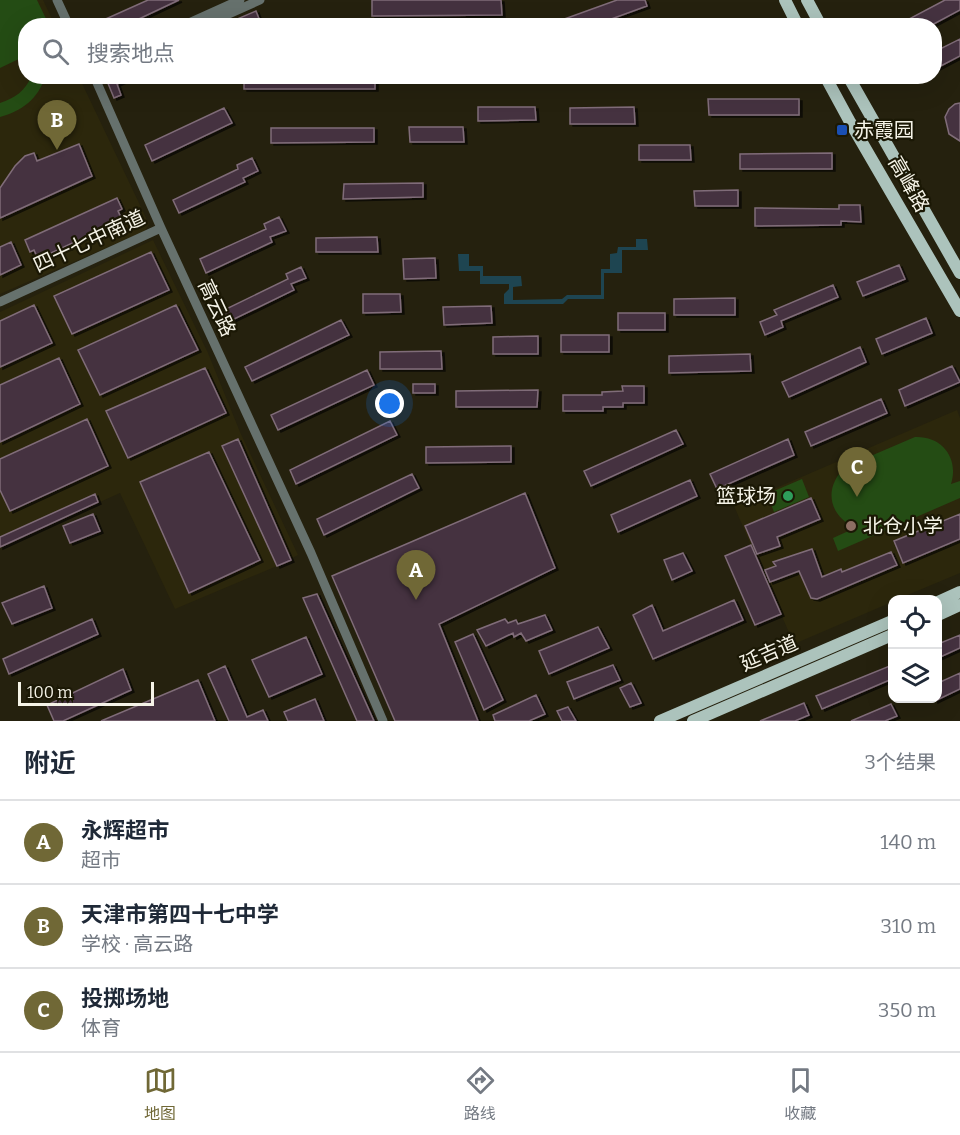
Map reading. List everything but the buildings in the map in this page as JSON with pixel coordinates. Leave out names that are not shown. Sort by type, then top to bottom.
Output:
[{"type":"main road","points":[[785,0],[794,18]]},
{"type":"main road","points":[[807,0],[817,18]]},
{"type":"main road","name":"高峰路","points":[[829,84],[960,311]]},
{"type":"main road","name":"高峰路","points":[[853,84],[960,273]]},
{"type":"main road","points":[[942,600],[960,592]]},
{"type":"main road","points":[[942,613],[960,605]]},
{"type":"main road","name":"延吉道","points":[[660,721],[888,623]]},
{"type":"main road","name":"延吉道","points":[[693,721],[888,636]]},
{"type":"street","points":[[57,0],[65,18]]},
{"type":"street","points":[[200,18],[240,0]]},
{"type":"street","points":[[220,18],[260,0]]},
{"type":"street","name":"高云路","points":[[97,84],[160,228],[311,553],[383,721]]},
{"type":"street","name":"四十七中南道","points":[[0,302],[160,228]]},
{"type":"shaded area","points":[[0,0],[43,0],[52,18],[18,18],[18,84],[82,84],[149,224],[145,231],[0,294]]},
{"type":"shaded area","points":[[153,240],[208,353],[240,432],[298,555],[175,609],[120,493],[0,547],[0,312]]},
{"type":"shaded area","name":"北仓小学","points":[[957,410],[960,418],[960,573],[908,595],[888,595],[888,604],[794,644],[734,506]]},
{"type":"green space","points":[[0,0],[37,0],[46,18],[18,18],[18,59],[0,68]]},
{"type":"green space","points":[[27,84],[42,84],[33,98],[22,108],[0,117],[0,103],[10,99]]},
{"type":"green space","points":[[915,437],[934,440],[946,451],[953,466],[951,484],[960,481],[960,498],[838,551],[833,538],[855,528],[839,516],[832,501],[834,484],[838,475],[845,467]]},
{"type":"green space","name":"篮球场","points":[[802,479],[809,497],[774,512],[767,494]]},
{"type":"water","points":[[636,239],[647,239],[648,250],[622,250],[622,273],[604,273],[604,299],[568,299],[563,304],[504,304],[504,294],[509,289],[509,284],[480,284],[480,271],[459,271],[458,254],[469,254],[469,266],[483,266],[483,276],[521,276],[522,286],[513,287],[513,300],[562,299],[567,295],[601,295],[601,269],[610,269],[610,254],[617,253],[618,247],[636,247]]},
{"type":"place","name":"赤霞园","points":[[842,130]]},
{"type":"place","name":"天津市第四十七中学","points":[[57,150]]},
{"type":"place","name":"篮球场","points":[[788,496]]},
{"type":"place","name":"投掷场地","points":[[857,497]]},
{"type":"place","name":"北仓小学","points":[[851,526]]},
{"type":"place","name":"永辉超市","points":[[416,600]]}]
